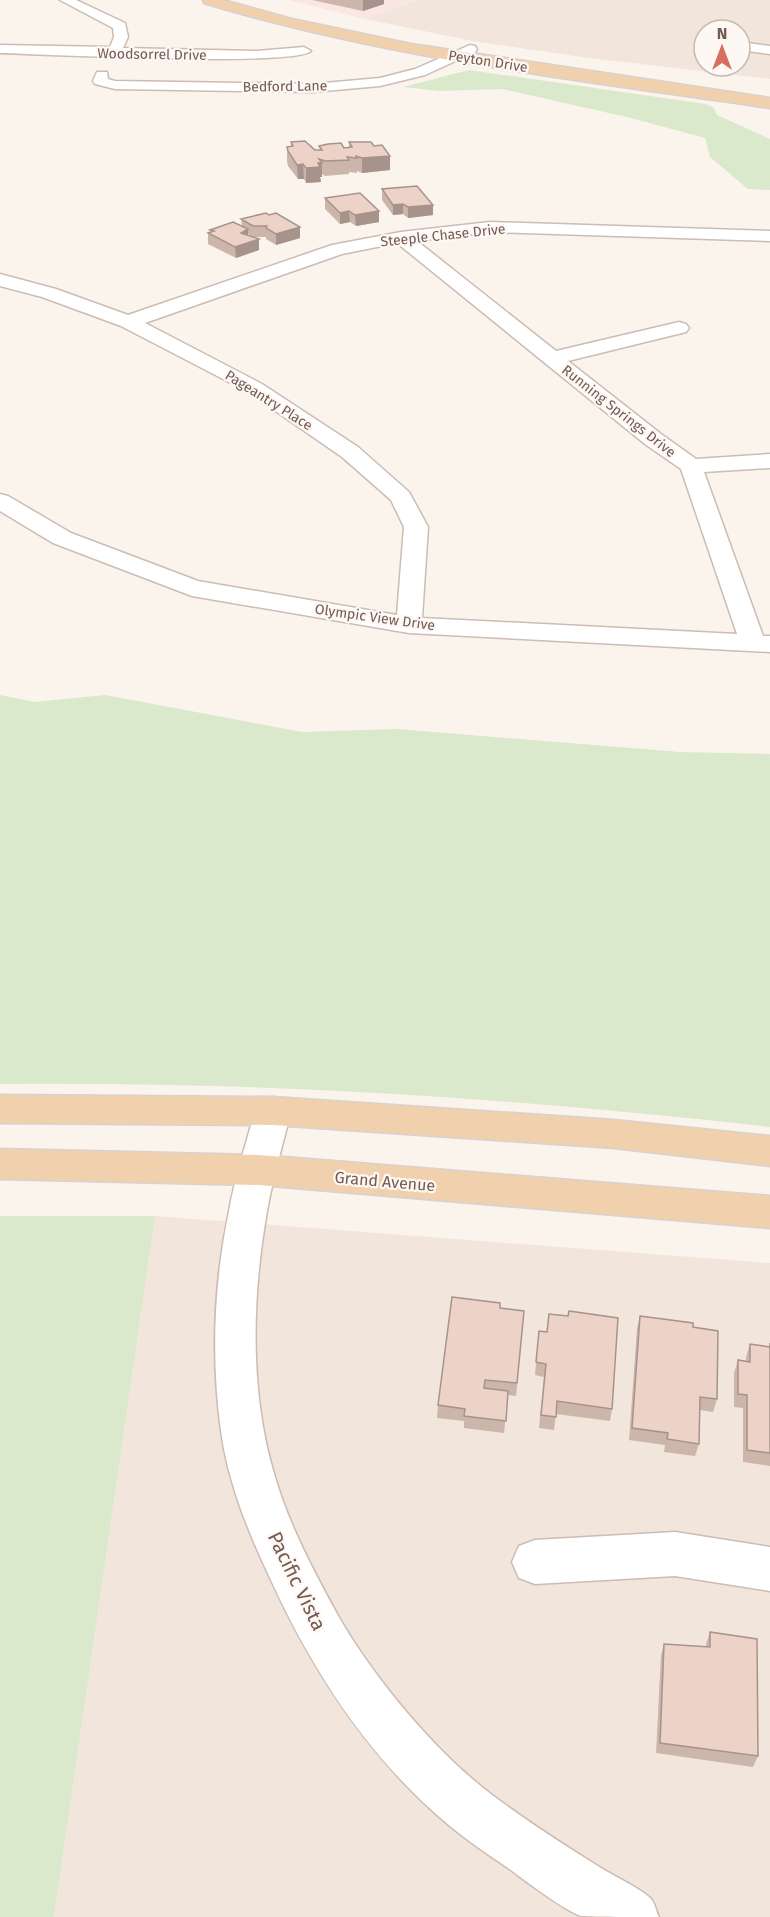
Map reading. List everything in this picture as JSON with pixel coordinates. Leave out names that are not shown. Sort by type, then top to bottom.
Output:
[{"type":"main road","name":"Peyton Drive","points":[[209,0],[359,39],[454,57],[770,103]]},
{"type":"main road","points":[[224,5],[241,0]]},
{"type":"main road","name":"Peyton Drive","points":[[256,0],[345,24],[470,49],[770,92]]},
{"type":"main road","points":[[0,1109],[273,1111],[614,1134],[770,1151]]},
{"type":"main road","name":"Grand Avenue","points":[[0,1164],[259,1170],[770,1212]]},
{"type":"street","points":[[66,0],[120,26],[121,37],[114,53]]},
{"type":"street","points":[[752,48],[770,50]]},
{"type":"street","name":"Woodsorrel Drive","points":[[0,49],[257,56],[304,51]]},
{"type":"street","name":"Bedford Lane","points":[[102,75],[100,81],[115,85],[313,88],[380,82],[420,72],[470,49]]},
{"type":"street","name":"Steeple Chase Drive","points":[[128,322],[338,249],[401,237],[490,227],[770,236]]},
{"type":"street","name":"Running Springs Drive","points":[[401,237],[653,439],[691,466],[762,644]]},
{"type":"street","name":"Pageantry Place","points":[[0,280],[48,292],[128,322],[255,388],[350,452],[401,497],[416,526],[409,625]]},
{"type":"street","points":[[553,358],[679,328]]},
{"type":"street","points":[[691,466],[770,461]]},
{"type":"street","name":"Olympic View Drive","points":[[0,501],[62,538],[192,588],[409,625],[762,644]]},
{"type":"street","name":"Pacific Vista","points":[[273,1111],[248,1210],[238,1291],[237,1374],[240,1416],[251,1469],[263,1510],[312,1617],[347,1674],[385,1723],[464,1805],[536,1857],[632,1917]]},
{"type":"street","points":[[535,1562],[675,1554],[770,1569]]},
{"type":"shaded area","points":[[289,0],[418,0],[365,19]]},
{"type":"shaded area","points":[[418,0],[770,0],[770,79],[752,77],[752,18],[692,18],[692,70],[473,41],[365,19]]},
{"type":"shaded area","points":[[155,1216],[770,1263],[770,1917],[54,1917]]},
{"type":"green space","points":[[469,70],[706,104],[714,108],[717,115],[770,139],[770,190],[748,189],[710,157],[705,138],[631,118],[502,89],[439,91],[403,87]]},
{"type":"green space","points":[[0,695],[35,702],[105,695],[302,732],[396,729],[680,752],[770,754],[770,1127],[578,1108],[385,1094],[192,1085],[0,1084]]},
{"type":"green space","points":[[0,1216],[155,1216],[54,1917],[0,1917]]},
{"type":"building","points":[[305,141],[315,150],[322,150],[319,146],[328,144],[341,143],[344,148],[352,147],[349,142],[371,142],[374,146],[382,145],[390,156],[347,157],[349,160],[319,159],[322,163],[318,163],[320,167],[306,168],[303,164],[297,165],[287,147],[293,146],[291,142]]},
{"type":"building","points":[[417,186],[433,205],[408,207],[403,204],[393,205],[382,189]]},
{"type":"building","points":[[360,193],[379,211],[355,215],[349,211],[340,213],[325,198]]},
{"type":"building","points":[[266,213],[269,215],[276,213],[300,227],[276,234],[266,228],[267,226],[253,226],[241,219]]},
{"type":"building","points":[[233,222],[248,229],[241,233],[259,239],[235,247],[208,233],[214,231],[210,230]]},
{"type":"building","points":[[452,1297],[500,1303],[500,1308],[524,1311],[517,1383],[485,1380],[484,1388],[508,1391],[506,1421],[464,1416],[465,1409],[438,1405]]},
{"type":"building","points":[[569,1311],[618,1318],[612,1409],[557,1401],[556,1417],[541,1415],[546,1364],[536,1362],[539,1331],[547,1332],[549,1314],[568,1316]]},
{"type":"building","points":[[640,1316],[693,1323],[693,1327],[718,1331],[717,1399],[700,1397],[699,1444],[667,1439],[668,1433],[632,1428]]},
{"type":"building","points":[[750,1344],[770,1347],[770,1453],[747,1450],[747,1395],[738,1394],[738,1360],[750,1362]]},
{"type":"building","points":[[710,1632],[757,1639],[758,1756],[660,1743],[664,1644],[710,1647]]}]
